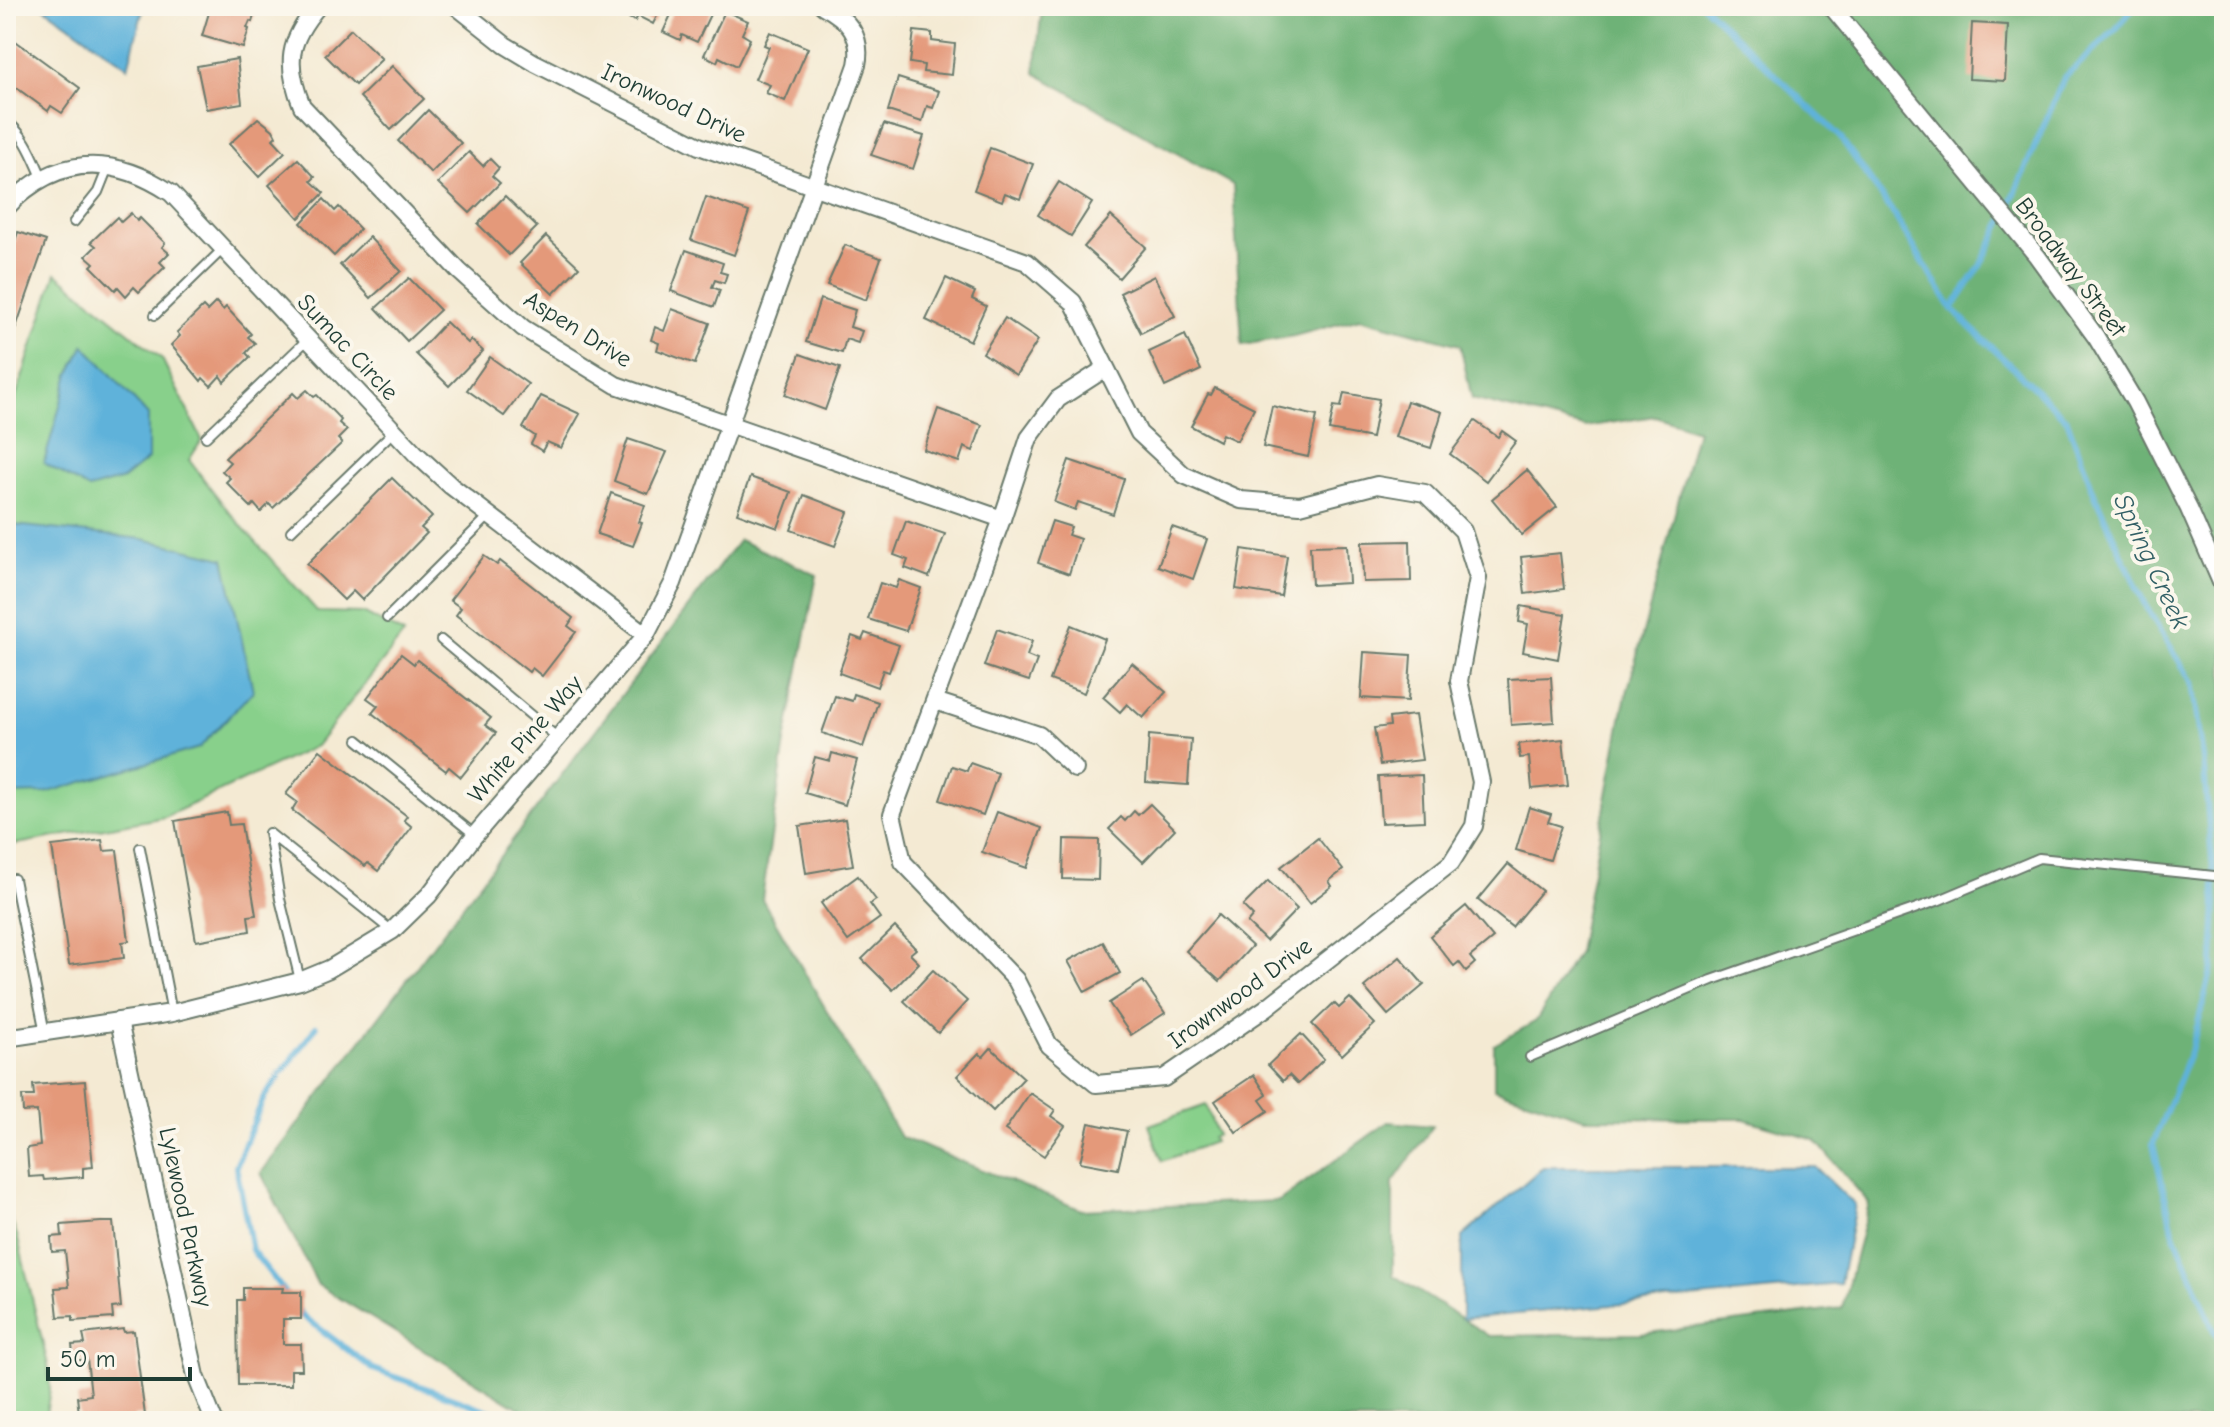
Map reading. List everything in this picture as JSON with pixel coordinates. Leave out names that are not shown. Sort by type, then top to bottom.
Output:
[{"type":"street","name":"Aspen Drive","points":[[318,6],[302,25],[289,66],[302,106],[459,271],[523,328],[616,385],[1002,519]]},
{"type":"street","name":"Ironwood Drive","points":[[456,6],[505,45],[535,63],[685,139],[730,158],[934,228]]},
{"type":"street","name":"White Pine Way","points":[[6,1038],[172,1013],[300,981],[329,969],[392,931],[429,895],[475,835],[646,635],[673,583],[860,51],[858,38],[851,28],[835,12],[823,6]]},
{"type":"street","name":"Broadway Street","points":[[1831,6],[2037,256],[2096,337],[2135,402],[2176,482],[2224,589]]},
{"type":"street","name":"Sumac Circle","points":[[6,208],[42,177],[68,167],[109,167],[135,173],[171,193],[394,431],[451,486],[646,635]]},
{"type":"street","name":"Irownwood Drive","points":[[934,228],[1027,262],[1073,302],[1139,433],[1184,475],[1241,500],[1300,505],[1377,485],[1425,493],[1463,531],[1478,578],[1459,681],[1481,782],[1474,826],[1451,863],[1266,1008],[1164,1078],[1096,1084],[1049,1045],[1016,980],[903,862],[892,814],[1029,438],[1058,399],[1106,368]]},
{"type":"street","points":[[935,701],[1039,735],[1075,769]]},
{"type":"street","name":"Lylewood Parkway","points":[[119,1021],[196,1376],[214,1421]]},
{"type":"lane","points":[[6,121],[14,126],[28,147],[42,177]]},
{"type":"lane","points":[[74,222],[98,192],[109,167]]},
{"type":"lane","points":[[155,315],[223,249]]},
{"type":"lane","points":[[206,437],[308,339]]},
{"type":"lane","points":[[291,531],[394,431]]},
{"type":"lane","points":[[387,618],[489,516]]},
{"type":"lane","points":[[441,640],[558,738]]},
{"type":"lane","points":[[358,740],[475,835]]},
{"type":"lane","points":[[300,981],[280,899],[269,833],[392,931]]},
{"type":"lane","points":[[140,848],[172,1013]]},
{"type":"lane","points":[[1530,1057],[1712,980],[1937,901],[2039,858],[2224,877]]},
{"type":"lane","points":[[14,879],[46,1034]]},
{"type":"green space","points":[[1042,6],[2224,6],[2224,1421],[540,1421],[318,1285],[261,1173],[739,540],[817,575],[785,742],[762,899],[900,1137],[1082,1210],[1279,1201],[1388,1122],[1433,1126],[1393,1182],[1393,1275],[1489,1336],[1641,1334],[1842,1308],[1869,1203],[1815,1140],[1744,1119],[1585,1118],[1494,1089],[1494,1045],[1536,1021],[1578,952],[1623,708],[1697,430],[1655,416],[1584,427],[1472,399],[1460,345],[1360,318],[1294,336],[1242,345],[1233,185],[1035,73]]},
{"type":"green space","points":[[56,273],[162,359],[202,440],[189,460],[230,513],[318,612],[363,613],[404,634],[316,746],[165,817],[6,846],[6,427]]},
{"type":"green space","points":[[1206,1105],[1217,1135],[1212,1138],[1214,1142],[1162,1161],[1149,1125]]},
{"type":"green space","points":[[6,1206],[17,1235],[48,1365],[50,1389],[45,1421],[6,1421]]},
{"type":"water","points":[[42,6],[144,6],[128,67]]},
{"type":"water","points":[[84,345],[148,415],[148,459],[123,479],[89,489],[44,463],[68,377]]},
{"type":"water","points":[[6,524],[143,539],[224,558],[253,691],[199,748],[45,793],[6,794]]},
{"type":"water","points":[[1543,1167],[1815,1167],[1855,1205],[1840,1284],[1462,1319],[1462,1237]]},
{"type":"building","points":[[211,6],[257,6],[247,28],[243,48],[202,36]]},
{"type":"building","points":[[622,6],[662,6],[653,24],[638,16],[635,21],[618,13]]},
{"type":"building","points":[[675,6],[714,6],[697,42],[682,35],[680,40],[663,32]]},
{"type":"building","points":[[896,6],[934,6],[917,13],[915,8],[900,14]]},
{"type":"building","points":[[725,11],[748,21],[742,34],[750,39],[737,66],[719,57],[717,62],[704,55]]},
{"type":"building","points":[[1972,23],[2008,25],[2005,81],[1969,79]]},
{"type":"building","points":[[351,29],[382,59],[355,85],[325,55]]},
{"type":"building","points":[[914,31],[932,33],[932,41],[955,44],[952,75],[923,72],[924,65],[910,63]]},
{"type":"building","points":[[770,32],[808,48],[785,101],[766,93],[770,85],[755,79],[769,47],[764,45]]},
{"type":"building","points":[[6,34],[80,88],[62,113],[51,106],[48,111],[6,80]]},
{"type":"building","points":[[237,59],[242,103],[206,109],[197,66]]},
{"type":"building","points":[[392,66],[424,99],[391,130],[360,97]]},
{"type":"building","points":[[898,78],[939,91],[933,108],[927,106],[922,122],[888,111]]},
{"type":"building","points":[[428,110],[461,143],[431,173],[398,141]]},
{"type":"building","points":[[258,118],[273,130],[276,136],[273,139],[285,152],[259,177],[229,144]]},
{"type":"building","points":[[884,124],[924,136],[913,169],[871,155]]},
{"type":"building","points":[[990,148],[1033,164],[1020,199],[1005,193],[1002,201],[974,190]]},
{"type":"building","points":[[469,152],[483,166],[490,159],[499,168],[492,176],[500,183],[470,213],[438,183]]},
{"type":"building","points":[[298,159],[315,177],[311,181],[324,193],[299,218],[269,185]]},
{"type":"building","points":[[1059,182],[1092,203],[1071,236],[1038,215]]},
{"type":"building","points":[[505,196],[537,227],[509,255],[478,224]]},
{"type":"building","points":[[706,197],[749,212],[734,255],[691,240]]},
{"type":"building","points":[[324,199],[335,211],[339,207],[360,229],[334,256],[301,223]]},
{"type":"building","points":[[131,213],[165,243],[162,247],[169,253],[160,262],[165,267],[139,292],[134,287],[126,296],[118,287],[115,290],[91,266],[94,263],[86,256],[96,246],[91,242],[117,217],[121,222]]},
{"type":"building","points":[[1111,216],[1146,247],[1119,278],[1084,247]]},
{"type":"building","points":[[18,232],[46,241],[6,356],[6,268]]},
{"type":"building","points":[[546,236],[579,267],[553,294],[520,263]]},
{"type":"building","points":[[369,237],[401,271],[371,298],[340,265]]},
{"type":"building","points":[[845,245],[881,258],[866,300],[827,285]]},
{"type":"building","points":[[686,250],[723,263],[720,272],[727,274],[724,283],[715,280],[712,287],[720,290],[714,307],[671,291]]},
{"type":"building","points":[[1154,276],[1175,316],[1141,333],[1120,293]]},
{"type":"building","points":[[409,278],[440,310],[407,341],[376,308]]},
{"type":"building","points":[[946,278],[975,292],[972,299],[986,306],[970,341],[926,320]]},
{"type":"building","points":[[820,299],[855,310],[850,327],[862,331],[858,343],[846,339],[842,353],[806,342]]},
{"type":"building","points":[[216,302],[223,310],[226,307],[251,334],[248,337],[255,343],[246,353],[250,357],[224,382],[220,376],[211,386],[203,378],[201,381],[171,345],[180,336],[177,332],[203,307],[207,311]]},
{"type":"building","points":[[672,309],[710,323],[695,364],[657,350],[659,343],[651,340],[655,327],[664,331]]},
{"type":"building","points":[[1005,318],[1038,340],[1016,375],[983,353]]},
{"type":"building","points":[[446,322],[468,343],[471,340],[483,351],[449,386],[416,354]]},
{"type":"building","points":[[1185,335],[1201,370],[1165,387],[1149,352]]},
{"type":"building","points":[[800,354],[840,368],[825,410],[785,395]]},
{"type":"building","points":[[490,357],[528,384],[504,416],[467,390]]},
{"type":"building","points":[[1215,388],[1254,408],[1237,441],[1222,434],[1219,441],[1191,426],[1208,394],[1211,395]]},
{"type":"building","points":[[307,390],[314,397],[317,395],[347,430],[338,439],[342,443],[273,508],[269,504],[261,512],[254,504],[251,507],[226,482],[230,478],[222,471],[230,462],[225,458],[293,393],[298,398]]},
{"type":"building","points":[[1344,393],[1379,399],[1372,438],[1329,430],[1334,406],[1341,407]]},
{"type":"building","points":[[541,396],[580,414],[561,448],[547,442],[542,451],[531,444],[535,436],[523,428]]},
{"type":"building","points":[[1407,401],[1442,412],[1431,448],[1395,437]]},
{"type":"building","points":[[1272,406],[1317,416],[1308,457],[1263,447]]},
{"type":"building","points":[[938,409],[982,425],[973,451],[964,447],[959,462],[924,450]]},
{"type":"building","points":[[1475,421],[1498,437],[1502,431],[1516,441],[1486,481],[1450,454]]},
{"type":"building","points":[[628,439],[667,452],[648,494],[614,481]]},
{"type":"building","points":[[1069,460],[1124,479],[1113,514],[1078,502],[1075,510],[1054,502]]},
{"type":"building","points":[[1527,470],[1557,507],[1522,535],[1492,499]]},
{"type":"building","points":[[750,477],[791,492],[778,528],[737,513]]},
{"type":"building","points":[[392,478],[432,517],[421,528],[427,533],[362,600],[353,591],[344,600],[307,564]]},
{"type":"building","points":[[611,493],[645,505],[633,546],[597,534]]},
{"type":"building","points":[[804,495],[848,512],[835,546],[791,530]]},
{"type":"building","points":[[906,521],[945,534],[929,577],[905,568],[908,560],[894,555]]},
{"type":"building","points":[[1052,521],[1071,527],[1068,535],[1080,539],[1069,574],[1038,563]]},
{"type":"building","points":[[1172,527],[1207,539],[1193,579],[1158,566]]},
{"type":"building","points":[[1410,541],[1411,581],[1363,582],[1362,542]]},
{"type":"building","points":[[1347,545],[1349,583],[1312,585],[1310,546]]},
{"type":"building","points":[[1242,549],[1287,556],[1281,596],[1236,589]]},
{"type":"building","points":[[1560,553],[1564,589],[1525,594],[1521,557]]},
{"type":"building","points":[[484,556],[497,565],[500,561],[573,618],[568,626],[576,632],[542,676],[532,668],[529,672],[456,615],[461,608],[450,600]]},
{"type":"building","points":[[899,580],[921,588],[906,631],[868,619],[880,583],[896,588]]},
{"type":"building","points":[[1521,606],[1565,614],[1558,659],[1523,652],[1528,624],[1519,622]]},
{"type":"building","points":[[1071,625],[1105,639],[1084,693],[1050,680]]},
{"type":"building","points":[[997,629],[1032,641],[1027,656],[1037,660],[1029,681],[984,666]]},
{"type":"building","points":[[865,633],[899,645],[889,672],[883,670],[877,687],[839,673],[852,636],[862,640]]},
{"type":"building","points":[[1364,652],[1411,655],[1408,701],[1361,698]]},
{"type":"building","points":[[401,654],[414,664],[417,660],[491,718],[485,725],[496,733],[461,777],[449,767],[446,771],[372,713],[378,706],[367,698]]},
{"type":"building","points":[[1132,663],[1166,692],[1143,718],[1127,704],[1120,712],[1103,697]]},
{"type":"building","points":[[1551,677],[1554,722],[1511,725],[1508,679]]},
{"type":"building","points":[[854,694],[878,702],[863,747],[822,733],[835,696],[852,701]]},
{"type":"building","points":[[1415,715],[1422,760],[1380,765],[1374,728],[1390,726],[1389,718]]},
{"type":"building","points":[[1149,735],[1191,739],[1188,785],[1146,782]]},
{"type":"building","points":[[1563,739],[1568,785],[1532,789],[1529,757],[1520,758],[1518,744]]},
{"type":"building","points":[[320,750],[407,816],[404,820],[412,827],[378,871],[368,863],[365,866],[292,810],[297,802],[286,794]]},
{"type":"building","points":[[832,753],[857,760],[845,805],[805,793],[815,757],[830,761]]},
{"type":"building","points":[[970,763],[998,773],[983,815],[940,800],[952,766],[967,771]]},
{"type":"building","points":[[1422,775],[1424,821],[1381,823],[1378,777]]},
{"type":"building","points":[[1150,804],[1175,829],[1143,862],[1109,829],[1121,817],[1125,821],[1134,811],[1138,815]]},
{"type":"building","points":[[1529,807],[1551,814],[1548,822],[1561,826],[1550,860],[1516,850]]},
{"type":"building","points":[[227,812],[229,825],[241,824],[256,915],[248,916],[250,931],[196,941],[175,821]]},
{"type":"building","points":[[997,812],[1042,828],[1027,868],[982,852]]},
{"type":"building","points":[[845,819],[853,865],[806,873],[799,826]]},
{"type":"building","points":[[1318,838],[1343,870],[1329,881],[1332,886],[1310,903],[1281,867]]},
{"type":"building","points":[[1064,839],[1099,840],[1098,880],[1063,879]]},
{"type":"building","points":[[102,840],[104,851],[117,850],[129,941],[122,942],[124,958],[69,965],[52,846]]},
{"type":"building","points":[[1508,864],[1542,891],[1512,927],[1478,900]]},
{"type":"building","points":[[858,876],[876,900],[870,904],[880,918],[848,941],[821,903]]},
{"type":"building","points":[[1268,881],[1297,909],[1266,941],[1247,923],[1253,916],[1243,906]]},
{"type":"building","points":[[1466,906],[1493,938],[1470,957],[1475,963],[1466,971],[1459,962],[1454,966],[1430,936]]},
{"type":"building","points":[[1218,915],[1252,946],[1220,981],[1186,951]]},
{"type":"building","points":[[895,927],[916,949],[910,954],[919,963],[893,990],[862,959]]},
{"type":"building","points":[[1103,942],[1120,973],[1085,992],[1068,961]]},
{"type":"building","points":[[1400,957],[1424,985],[1388,1015],[1364,987]]},
{"type":"building","points":[[933,970],[967,1001],[938,1033],[904,1001]]},
{"type":"building","points":[[1143,981],[1165,1013],[1131,1035],[1109,1003]]},
{"type":"building","points":[[1350,998],[1375,1024],[1342,1055],[1312,1024],[1334,1003],[1339,1008]]},
{"type":"building","points":[[1301,1034],[1324,1059],[1298,1084],[1289,1075],[1283,1081],[1268,1065]]},
{"type":"building","points":[[991,1048],[1024,1078],[993,1111],[957,1076],[979,1053],[983,1057]]},
{"type":"building","points":[[1254,1075],[1267,1095],[1260,1100],[1268,1111],[1236,1132],[1215,1101]]},
{"type":"building","points":[[85,1081],[93,1167],[83,1168],[83,1177],[44,1180],[43,1176],[29,1177],[27,1148],[40,1146],[37,1111],[23,1112],[22,1096],[34,1096],[33,1085]]},
{"type":"building","points":[[1030,1093],[1055,1110],[1051,1116],[1065,1126],[1044,1156],[1005,1130]]},
{"type":"building","points":[[1089,1123],[1127,1131],[1118,1169],[1080,1162]]},
{"type":"building","points":[[113,1222],[121,1307],[112,1308],[113,1318],[73,1321],[73,1316],[58,1317],[55,1288],[69,1287],[65,1251],[52,1252],[51,1237],[62,1236],[61,1225]]},
{"type":"building","points":[[243,1288],[283,1288],[282,1292],[301,1292],[301,1319],[283,1319],[283,1344],[301,1344],[302,1370],[291,1370],[291,1385],[238,1385],[237,1300],[243,1300]]},
{"type":"building","points":[[123,1329],[124,1332],[134,1331],[145,1415],[134,1416],[134,1421],[80,1421],[77,1397],[91,1395],[87,1359],[74,1361],[72,1345],[85,1344],[83,1334]]},
{"type":"waterway","name":"Spring Creek","points":[[1704,6],[1840,137],[1891,210],[1952,309],[2067,420],[2096,498],[2145,605],[2192,682],[2203,758],[2216,903],[2213,964],[2192,1047],[2153,1144],[2173,1230],[2213,1329],[2224,1345]]},
{"type":"waterway","points":[[1952,309],[1979,268],[2004,219],[2064,78],[2116,29],[2135,6]]},
{"type":"waterway","points":[[289,1298],[252,1250],[236,1166],[264,1097],[316,1027]]},
{"type":"waterway","points":[[296,1307],[303,1316],[373,1369],[517,1421]]}]
